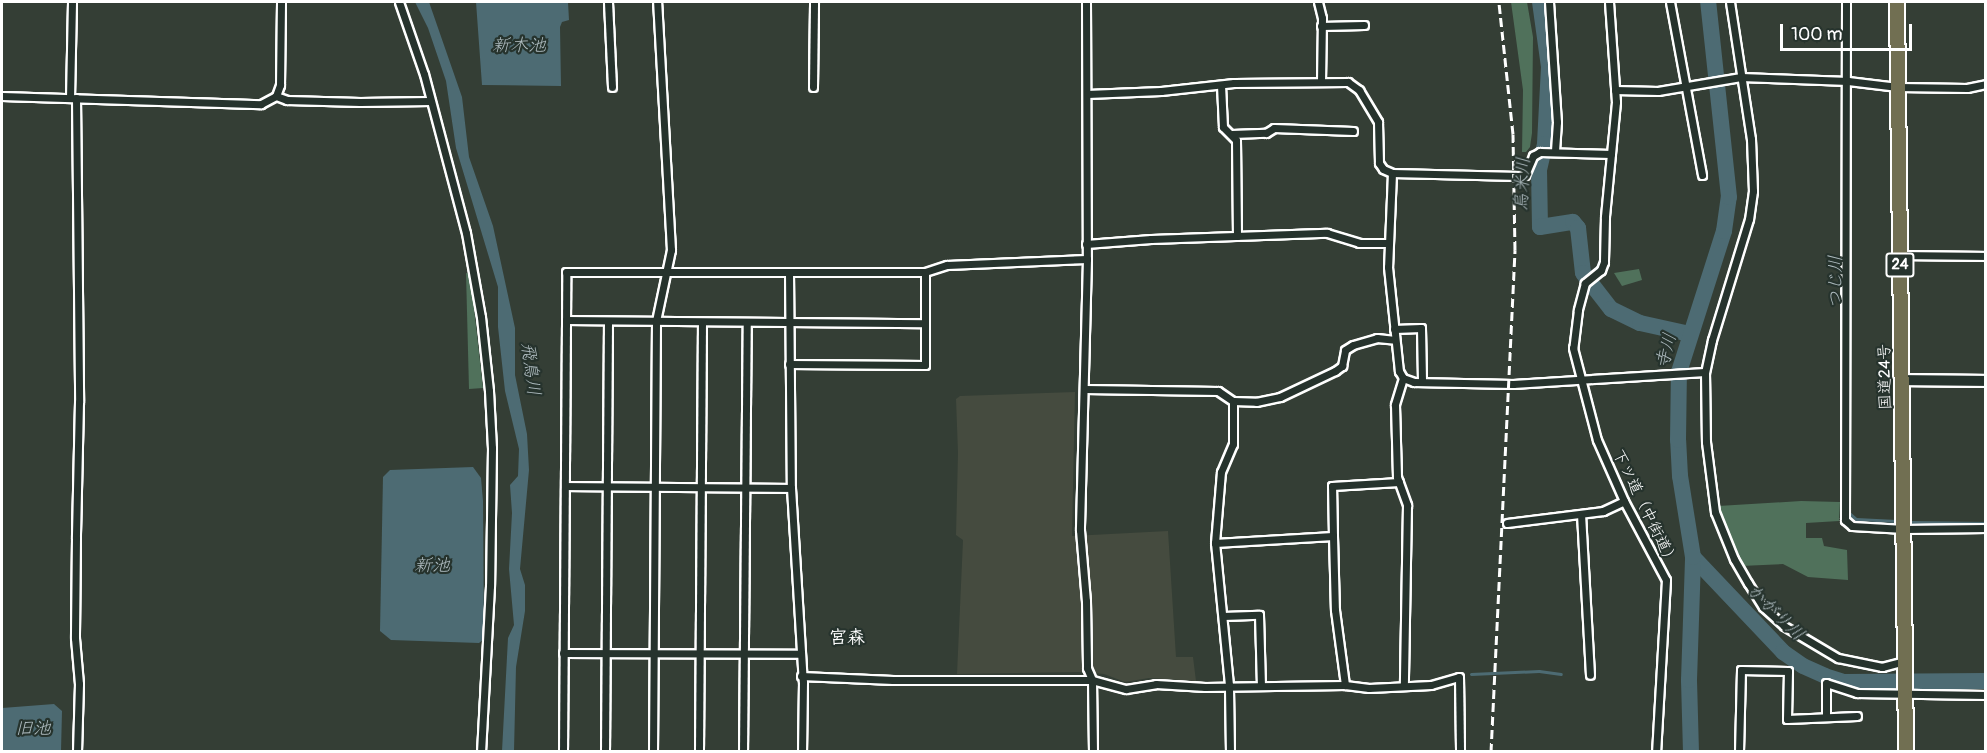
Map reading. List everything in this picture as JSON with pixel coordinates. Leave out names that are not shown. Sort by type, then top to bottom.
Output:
[{"type":"highway","name":"国道24号","points":[[1897,2],[1906,752]]},
{"type":"street","points":[[72,2],[79,402],[75,638],[79,684],[77,752]]},
{"type":"street","points":[[2,96],[261,104],[276,96],[280,85],[281,2]]},
{"type":"street","points":[[399,2],[430,101],[474,269],[489,391],[492,448],[490,586],[481,752]]},
{"type":"street","points":[[608,2],[612,87]]},
{"type":"street","points":[[652,752],[656,321],[671,250],[657,2]]},
{"type":"street","points":[[813,87],[814,2]]},
{"type":"street","points":[[1086,2],[1087,259],[1080,530],[1086,601],[1088,668],[1092,681],[1094,752]]},
{"type":"street","points":[[1318,2],[1321,27],[1321,81]]},
{"type":"street","points":[[1549,2],[1557,122],[1555,152]]},
{"type":"street","name":"下ツ道（中街道）","points":[[1609,2],[1615,90],[1604,262],[1601,270],[1586,283],[1578,310],[1574,348],[1597,440],[1624,501],[1666,580],[1656,752]]},
{"type":"street","points":[[1670,2],[1702,175]]},
{"type":"street","points":[[1730,2],[1739,78],[1751,139],[1753,191],[1749,219],[1701,373],[1706,442],[1715,512],[1734,559],[1763,607],[1784,626],[1838,658],[1882,667],[1906,664]]},
{"type":"street","points":[[1846,2],[1849,82],[1845,520],[1852,526],[1904,529],[1986,528]]},
{"type":"street","points":[[1321,27],[1364,25]]},
{"type":"street","points":[[1615,90],[1658,91],[1739,78],[1849,82],[1898,87],[1967,88],[1986,84]]},
{"type":"street","points":[[1087,94],[1161,91],[1221,84],[1348,82],[1359,90],[1378,122],[1379,163],[1383,169],[1392,173],[1519,176],[1525,175],[1533,156],[1555,152],[1611,154]]},
{"type":"street","points":[[1221,84],[1223,127],[1236,140],[1237,236]]},
{"type":"street","points":[[276,96],[287,100],[430,101]]},
{"type":"street","points":[[1232,134],[1266,133],[1274,128],[1353,131]]},
{"type":"street","points":[[1392,173],[1387,243],[1395,340],[1399,371],[1403,378],[1395,405],[1399,482],[1406,495],[1408,514],[1404,684]]},
{"type":"street","points":[[1086,244],[1327,233],[1359,243],[1387,243]]},
{"type":"street","points":[[1900,255],[1986,256]]},
{"type":"street","points":[[563,752],[566,272],[925,272],[946,264],[1087,259]]},
{"type":"street","points":[[789,272],[791,488],[801,676],[802,752]]},
{"type":"street","points":[[789,364],[925,365],[925,272]]},
{"type":"street","points":[[566,320],[925,323]]},
{"type":"street","points":[[605,752],[608,321]]},
{"type":"street","points":[[699,752],[702,322]]},
{"type":"street","points":[[744,752],[747,322]]},
{"type":"street","points":[[1394,328],[1421,328],[1422,382]]},
{"type":"street","points":[[1085,389],[1218,391],[1233,401],[1256,402],[1280,397],[1335,371],[1342,366],[1345,350],[1353,345],[1377,338],[1395,340]]},
{"type":"street","points":[[1403,378],[1422,382],[1513,384],[1701,373]]},
{"type":"street","points":[[1901,380],[1986,381]]},
{"type":"street","points":[[1230,752],[1229,685],[1215,543],[1221,472],[1233,444],[1233,401]]},
{"type":"street","points":[[1345,685],[1335,610],[1332,486],[1399,482]]},
{"type":"street","points":[[565,486],[791,488]]},
{"type":"street","points":[[1507,523],[1603,512],[1624,501]]},
{"type":"street","points":[[1581,514],[1590,675]]},
{"type":"street","points":[[1215,543],[1334,536]]},
{"type":"street","points":[[1223,616],[1259,615],[1261,686]]},
{"type":"street","points":[[563,653],[800,654]]},
{"type":"street","points":[[1739,752],[1741,670],[1788,671],[1787,719],[1857,716]]},
{"type":"street","points":[[801,676],[893,680],[1092,681],[1126,689],[1156,684],[1205,687],[1345,685],[1369,688],[1404,684],[1431,685],[1459,677],[1460,752]]},
{"type":"street","points":[[1826,717],[1826,683],[1857,693],[1906,692],[1918,696],[1986,695]]},
{"type":"shaded area","points":[[1075,392],[1072,536],[1168,531],[1176,657],[1193,657],[1196,681],[1149,678],[1125,682],[1104,674],[1080,672],[957,674],[963,540],[956,535],[958,453],[956,399],[960,396]]},
{"type":"green space","points":[[1511,2],[1527,2],[1533,37],[1532,133],[1530,147],[1526,152],[1522,152],[1523,90]]},
{"type":"green space","points":[[1639,269],[1642,280],[1622,286],[1614,273]]},
{"type":"green space","points":[[466,273],[470,274],[483,388],[469,389]]},
{"type":"green space","points":[[1801,501],[1840,502],[1839,521],[1806,523],[1806,538],[1822,538],[1824,546],[1847,550],[1848,580],[1808,577],[1783,564],[1741,566],[1727,538],[1718,506]]},
{"type":"water","points":[[415,2],[429,2],[462,97],[469,157],[493,226],[515,328],[515,375],[527,434],[529,470],[520,569],[525,585],[525,611],[516,667],[514,751],[502,751],[508,638],[514,625],[509,569],[512,513],[510,485],[518,476],[519,449],[505,391],[498,327],[498,287],[456,148],[446,81],[428,28]]},
{"type":"water","name":"新木池","points":[[476,2],[568,2],[569,20],[562,22],[560,27],[561,86],[482,85]]},
{"type":"water","name":"新池","points":[[473,467],[481,478],[483,501],[484,639],[479,643],[391,640],[380,631],[383,477],[390,470]]},
{"type":"water","name":"旧池","points":[[54,704],[62,711],[61,751],[2,751],[2,708]]},
{"type":"waterway","name":"烏米川","points":[[1540,2],[1549,67],[1545,144],[1539,170],[1540,227],[1573,222],[1578,228],[1583,273],[1611,309],[1640,323],[1690,334]]},
{"type":"waterway","name":"寺川","points":[[1691,752],[1689,680],[1693,557],[1680,476],[1679,372],[1724,231],[1729,197],[1708,2]]},
{"type":"waterway","name":"つじ川","points":[[1849,243],[1850,2]]},
{"type":"waterway","name":"つじ川","points":[[1849,364],[1849,513],[1856,519],[1896,521]]},
{"type":"waterway","name":"つじ川","points":[[1912,522],[1986,523]]},
{"type":"waterway","name":"かがり川","points":[[1693,557],[1783,652],[1803,666],[1825,676],[1844,682],[1986,681]]},
{"type":"waterway","points":[[1471,674],[1539,671],[1561,674]]},
{"type":"railway","points":[[1491,752],[1515,250],[1513,134],[1499,2]]},
{"type":"district","name":"宮森","points":[[847,638]]},
{"type":"water label","name":"飛鳥川","points":[[530,369]]}]
